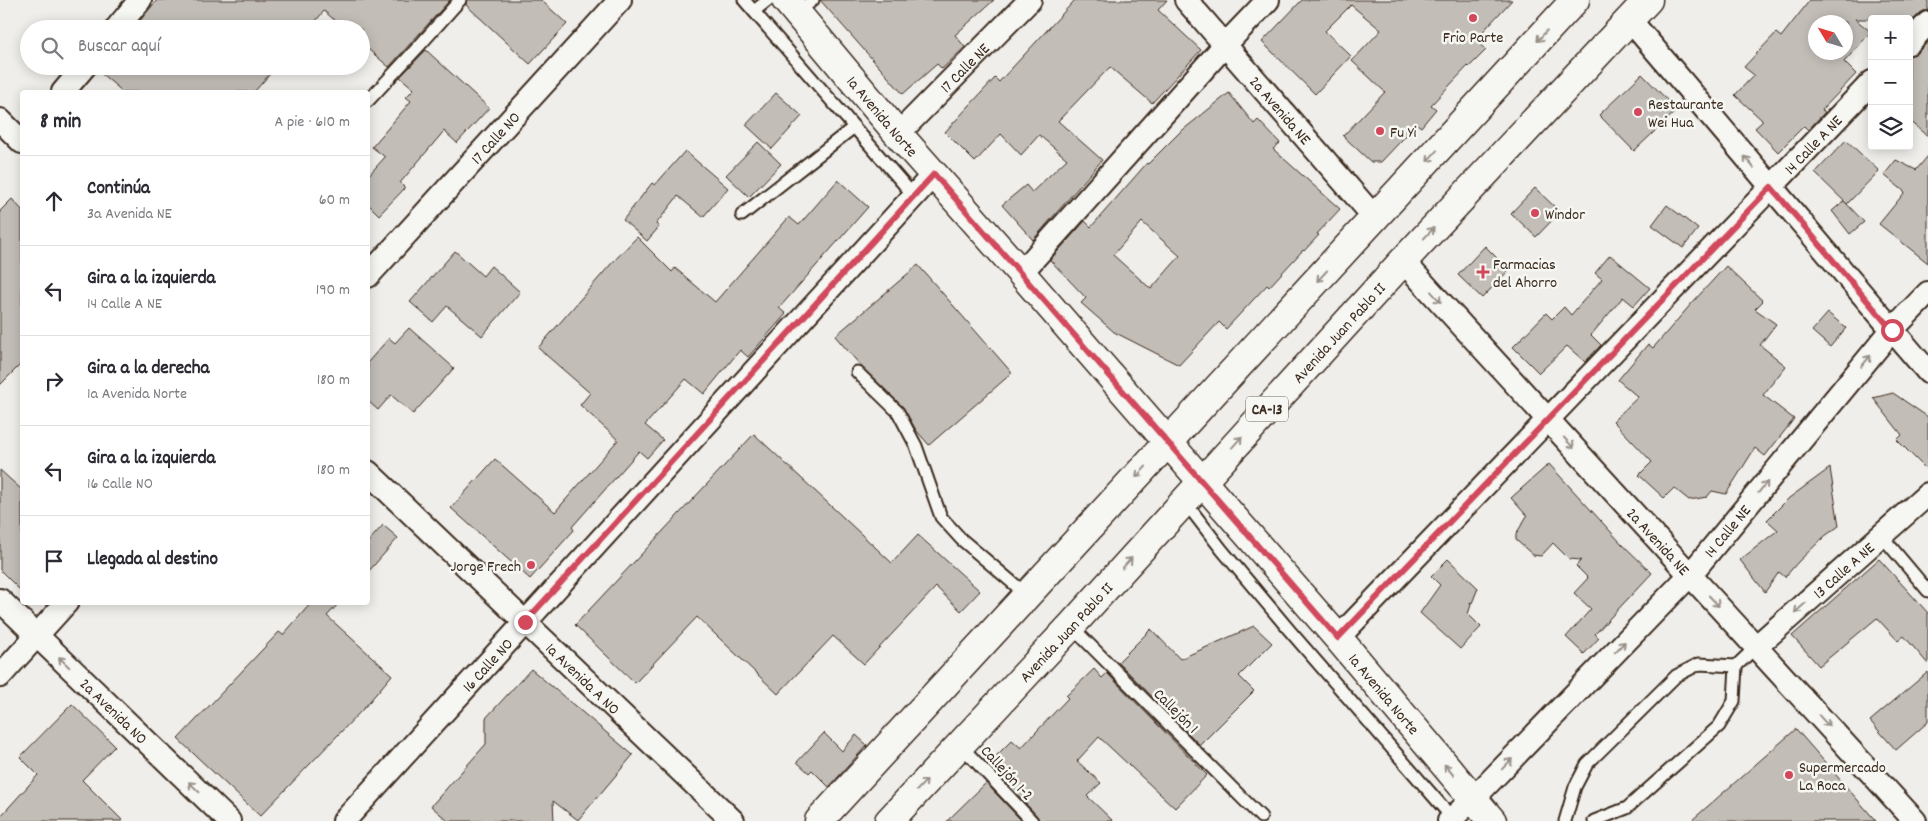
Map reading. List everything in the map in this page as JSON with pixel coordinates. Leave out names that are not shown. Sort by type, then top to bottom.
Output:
[{"type":"main road","points":[[819,821],[1575,0]]},
{"type":"main road","name":"Avenida Juan Pablo II","points":[[889,821],[1071,626],[1403,260],[1648,0]]},
{"type":"main road","name":"1a Avenida Norte","points":[[799,4],[898,134],[1168,443],[1192,491],[1338,638],[1492,821]]},
{"type":"street","points":[[123,20],[140,0]]},
{"type":"street","name":"17 Calle NO","points":[[370,274],[620,0]]},
{"type":"street","name":"17 Calle NE","points":[[898,134],[1030,0]]},
{"type":"street","name":"2a Avenida NE","points":[[1186,0],[1375,218]]},
{"type":"street","points":[[1021,273],[1268,0]]},
{"type":"street","points":[[1630,20],[1928,372]]},
{"type":"street","points":[[1913,39],[1928,23]]},
{"type":"street","points":[[65,90],[77,75]]},
{"type":"street","name":"14 Calle A NE","points":[[1338,638],[1868,86]]},
{"type":"street","points":[[0,120],[20,139]]},
{"type":"street","name":"16 Calle NO","points":[[344,821],[934,174]]},
{"type":"street","name":"2a Avenida NE","points":[[1403,260],[1915,821]]},
{"type":"street","name":"14 Calle NE","points":[[1452,820],[1690,575],[1892,330],[1928,293]]},
{"type":"street","name":"1a Avenida A NO","points":[[370,474],[733,821]]},
{"type":"street","name":"13 Calle A NE","points":[[1757,646],[1928,494]]},
{"type":"street","name":"2a Avenida NO","points":[[0,600],[229,821]]},
{"type":"street","points":[[0,676],[64,605]]},
{"type":"lane","points":[[370,99],[460,0]]},
{"type":"lane","points":[[744,0],[914,196]]},
{"type":"lane","points":[[754,11],[768,0]]},
{"type":"lane","points":[[742,215],[854,127]]},
{"type":"lane","points":[[857,372],[898,412],[916,446],[941,518],[961,539],[1027,595]]},
{"type":"lane","points":[[1192,491],[1253,587],[1452,820]]},
{"type":"lane","points":[[1881,535],[1928,591]]},
{"type":"lane","name":"Callejón 1","points":[[1071,626],[1261,817]]},
{"type":"lane","points":[[1594,821],[1627,808],[1719,726],[1734,701],[1736,666],[1757,646]]},
{"type":"lane","points":[[1565,821],[1575,787],[1587,764],[1676,676],[1699,664],[1736,666]]},
{"type":"lane","name":"Callejón 1-2","points":[[960,744],[1032,821]]},
{"type":"building","points":[[157,0],[450,0],[389,67],[370,51],[370,20],[334,20],[324,11],[316,20],[140,20]]},
{"type":"building","points":[[467,0],[541,0],[567,24],[530,64],[466,5]]},
{"type":"building","points":[[820,0],[994,0],[955,35],[965,47],[942,69],[937,64],[903,94]]},
{"type":"building","points":[[1075,0],[1167,0],[1158,10],[1201,50],[1152,103],[1110,67],[1058,121],[1102,160],[1033,240],[1002,205],[1026,185],[1032,192],[1067,159],[1039,135],[1021,155],[1001,134],[975,162],[945,132],[995,78],[999,82]]},
{"type":"building","points":[[1302,0],[1512,0],[1475,40],[1486,50],[1431,105],[1436,109],[1421,127],[1417,124],[1381,162],[1371,162],[1343,136],[1385,92],[1352,61],[1381,30],[1351,5],[1325,31],[1351,56],[1315,94],[1262,42]]},
{"type":"building","points":[[1810,0],[1928,0],[1928,10],[1914,19],[1913,15],[1868,15],[1868,19],[1855,19],[1868,30],[1868,35],[1853,52],[1853,15],[1808,15],[1808,60],[1846,60],[1844,62],[1856,74],[1822,110],[1825,112],[1808,130],[1804,126],[1778,152],[1755,128],[1763,121],[1735,95],[1754,75],[1744,67],[1776,33],[1781,37]]},
{"type":"building","points":[[1928,42],[1928,136],[1913,123],[1913,54]]},
{"type":"building","points":[[426,50],[489,108],[457,143],[444,131],[400,183],[405,188],[379,215],[370,206],[370,174],[385,157],[372,147],[411,101],[406,97],[414,89],[400,77]]},
{"type":"building","name":"Restaurante Wei Hua","points":[[1642,74],[1677,110],[1634,151],[1599,115]]},
{"type":"building","points":[[103,75],[269,75],[256,90],[121,90]]},
{"type":"building","points":[[776,93],[802,116],[772,149],[746,125]]},
{"type":"building","points":[[1229,93],[1254,124],[1258,120],[1280,143],[1273,149],[1340,209],[1304,251],[1269,287],[1267,285],[1226,329],[1219,322],[1179,365],[1114,332],[1081,303],[1086,298],[1050,260],[1085,221],[1091,227],[1147,163],[1179,133]],"holes":[[[1142,222],[1180,256],[1151,289],[1113,255]]]},
{"type":"building","points":[[1846,140],[1879,171],[1847,204],[1815,173]]},
{"type":"building","points":[[758,142],[781,164],[749,197],[726,175]]},
{"type":"building","points":[[685,151],[728,188],[703,217],[678,196],[656,224],[659,227],[647,241],[623,220],[652,183],[655,185]]},
{"type":"building","points":[[1928,156],[1928,263],[1879,224],[1905,192],[1884,175],[1896,160],[1916,170]]},
{"type":"building","points":[[838,180],[868,207],[779,308],[786,314],[748,357],[740,350],[704,394],[686,379],[645,425],[663,440],[647,458],[639,451],[572,527],[574,530],[530,579],[451,508],[495,459],[555,512],[618,440],[580,405],[590,393],[538,348],[637,237],[672,272],[675,268],[715,302],[789,217],[799,225]]},
{"type":"building","name":"Windor","points":[[1535,188],[1560,212],[1536,237],[1511,213]]},
{"type":"building","points":[[12,199],[20,208],[20,365],[0,385],[0,211]]},
{"type":"building","points":[[1844,201],[1864,222],[1850,234],[1832,211]]},
{"type":"building","points":[[1667,205],[1698,229],[1683,248],[1652,225]]},
{"type":"building","name":"Farmacias del Ahorro","points":[[1485,246],[1509,270],[1482,298],[1458,275]]},
{"type":"building","points":[[455,251],[483,276],[491,266],[520,292],[482,336],[447,306],[433,322],[410,302]]},
{"type":"building","points":[[1610,255],[1650,288],[1634,306],[1623,297],[1591,335],[1601,345],[1585,362],[1567,346],[1539,373],[1513,347],[1546,313],[1552,319],[1564,307],[1571,315],[1602,279],[1595,273]]},
{"type":"building","points":[[918,265],[1012,373],[929,445],[916,430],[903,407],[861,366],[835,336]]},
{"type":"building","points":[[1726,266],[1763,301],[1755,309],[1776,324],[1760,345],[1786,366],[1763,395],[1794,419],[1765,456],[1755,448],[1726,494],[1712,491],[1707,497],[1689,500],[1674,488],[1664,498],[1639,475],[1652,462],[1613,421],[1638,397],[1618,380],[1648,344],[1653,348]]},
{"type":"building","points":[[1828,313],[1846,328],[1830,347],[1812,331]]},
{"type":"building","points":[[409,328],[454,368],[413,414],[391,395],[378,410],[370,403],[370,360],[389,338],[395,343]]},
{"type":"building","points":[[1893,393],[1928,417],[1928,471],[1897,440],[1902,435],[1873,398]]},
{"type":"building","points":[[754,434],[892,563],[918,535],[980,591],[961,611],[936,587],[864,664],[833,636],[778,694],[697,617],[635,683],[575,625]]},
{"type":"building","points":[[1549,464],[1621,543],[1652,573],[1595,634],[1599,638],[1584,654],[1566,637],[1591,609],[1574,593],[1588,578],[1576,566],[1581,560],[1569,559],[1553,543],[1541,556],[1533,555],[1516,540],[1516,534],[1527,516],[1511,498]]},
{"type":"building","points":[[1830,468],[1839,526],[1825,536],[1785,577],[1779,572],[1765,592],[1740,560],[1778,530],[1767,520],[1789,498]]},
{"type":"building","points":[[0,470],[20,488],[20,590],[0,570]]},
{"type":"building","points":[[383,525],[398,538],[370,570],[370,540]]},
{"type":"building","points":[[1448,559],[1478,588],[1472,603],[1470,602],[1468,614],[1481,627],[1460,649],[1420,613],[1440,585],[1431,576]]},
{"type":"building","points":[[1879,559],[1928,613],[1928,664],[1904,636],[1898,641],[1877,618],[1819,666],[1792,636]]},
{"type":"building","points":[[309,605],[337,605],[327,616],[392,675],[364,708],[260,816],[178,739],[279,632],[283,635]]},
{"type":"building","points":[[1254,626],[1272,643],[1239,676],[1254,691],[1200,745],[1118,662],[1151,629],[1180,659]]},
{"type":"building","points":[[531,669],[633,755],[578,820],[553,801],[554,821],[448,821],[431,806],[486,744],[486,718]]},
{"type":"building","points":[[1094,669],[1102,678],[1107,673],[1207,775],[1175,808],[1099,737],[1077,761],[1101,783],[1087,796],[1113,821],[1039,821],[1037,816],[996,772],[998,770],[990,762],[1012,740],[1021,748],[1068,698],[1066,696]]},
{"type":"building","points":[[1928,672],[1928,722],[1896,750],[1870,721]]},
{"type":"building","points":[[72,704],[115,746],[82,780],[123,821],[0,821],[0,817],[38,775],[20,757]]},
{"type":"building","name":"Supermercado La Roca","points":[[1796,729],[1876,821],[1691,821]]},
{"type":"building","points":[[824,733],[842,751],[856,735],[867,745],[829,787],[812,770],[809,773],[797,762]]},
{"type":"building","points":[[986,783],[1022,821],[947,821]]},
{"type":"place","name":"Frio Parte","points":[[1473,18]]},
{"type":"place","name":"Restaurante Wei Hua","points":[[1638,112]]},
{"type":"place","name":"Fu Yi","points":[[1380,131]]},
{"type":"place","name":"Windor","points":[[1535,213]]},
{"type":"place","name":"Farmacias del Ahorro","points":[[1483,272]]},
{"type":"place","name":"Jorge Frech","points":[[531,565]]},
{"type":"place","name":"Supermercado La Roca","points":[[1789,775]]},
{"type":"route","points":[[525,622],[934,174],[1338,638],[1771,187],[1892,330]]}]
